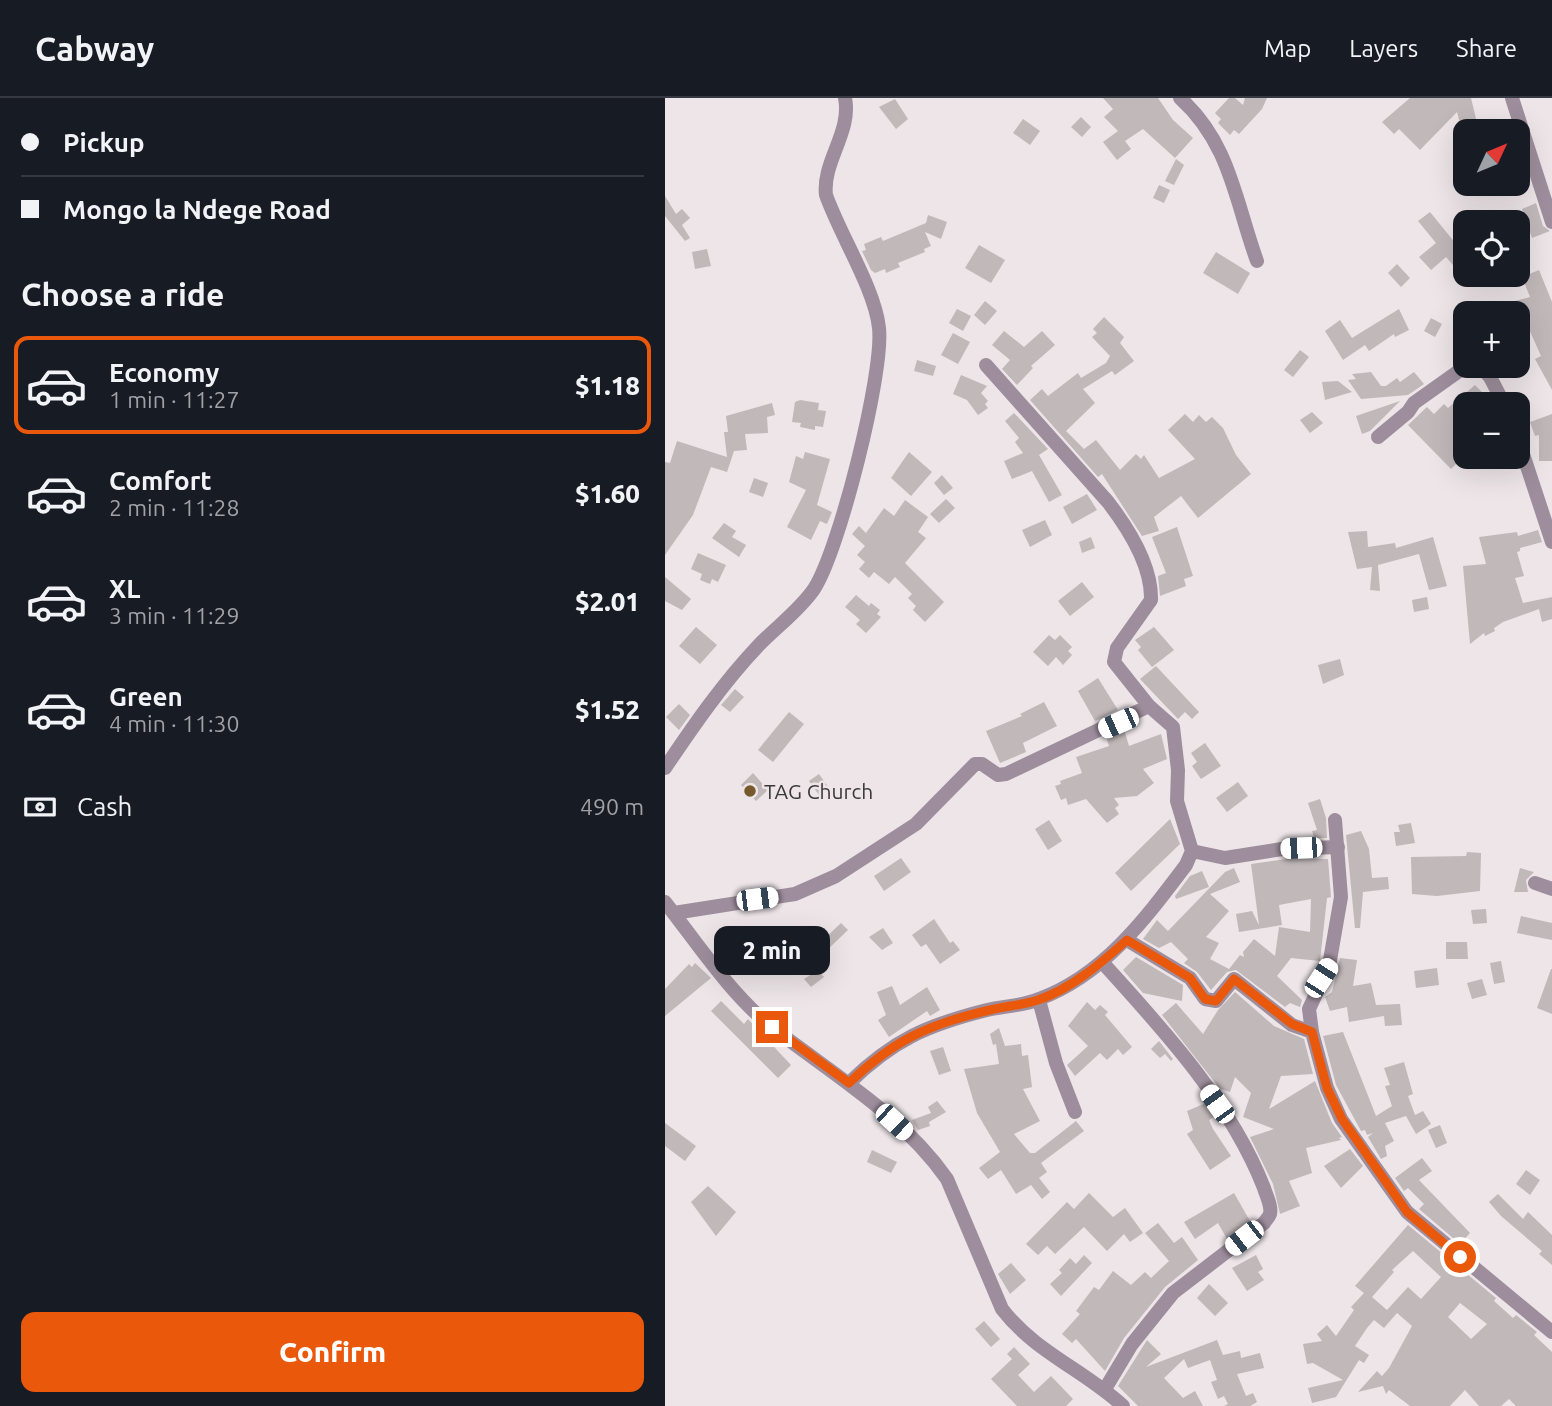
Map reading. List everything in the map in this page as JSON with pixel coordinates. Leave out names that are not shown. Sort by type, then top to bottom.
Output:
[{"type":"street","points":[[665,768],[711,701],[758,646],[812,592],[829,560],[881,354],[879,325],[830,205],[825,186],[844,122],[845,98]]},
{"type":"street","points":[[1179,98],[1201,117],[1219,146],[1232,176],[1257,261]]},
{"type":"street","points":[[1512,98],[1552,222]]},
{"type":"street","points":[[849,1083],[876,1057],[902,1039],[957,1019],[1039,1000],[1102,962],[1127,940],[1186,865],[1192,851],[1177,801],[1178,770],[1173,727],[1149,706],[1117,667],[1113,656],[1151,600],[1135,545],[1125,524],[1108,502],[986,365]]},
{"type":"street","points":[[1378,438],[1414,403],[1453,376]]},
{"type":"street","points":[[1528,469],[1552,542]]},
{"type":"street","points":[[669,907],[795,894],[817,885],[916,824],[975,764],[982,764],[997,775],[1006,774],[1149,706]]},
{"type":"street","points":[[1335,820],[1341,897],[1329,966],[1309,1009],[1312,1032],[1327,1088],[1342,1119],[1407,1212],[1552,1332]]},
{"type":"street","points":[[1192,851],[1225,858],[1282,849],[1338,847]]},
{"type":"street","points":[[1535,883],[1552,889]]},
{"type":"street","points":[[669,907],[714,964],[772,1027],[873,1100],[947,1179],[997,1298],[1015,1327],[1037,1347],[1105,1389],[1123,1406]]},
{"type":"street","points":[[1127,940],[1190,978],[1205,999],[1216,1001],[1234,979],[1292,1024],[1312,1032]]},
{"type":"street","points":[[1102,962],[1139,1002],[1230,1122],[1248,1151],[1269,1203],[1270,1213],[1264,1223],[1174,1293],[1132,1344],[1105,1389]]},
{"type":"street","points":[[1039,1000],[1056,1063],[1075,1112]]},
{"type":"building","points":[[1103,98],[1158,98],[1173,120],[1193,138],[1175,158],[1143,129],[1125,141],[1131,149],[1117,160],[1103,142],[1118,131],[1104,117],[1113,109]]},
{"type":"building","points":[[1229,98],[1235,98],[1243,105],[1245,98],[1267,98],[1262,109],[1239,134],[1234,130],[1230,135],[1218,123],[1221,119],[1215,113]]},
{"type":"building","points":[[1410,98],[1471,98],[1476,119],[1459,119],[1457,112],[1420,150],[1399,129],[1394,134],[1382,122]]},
{"type":"building","points":[[895,99],[908,119],[896,129],[879,107]]},
{"type":"building","points":[[1081,117],[1091,127],[1082,137],[1071,127]]},
{"type":"building","points":[[1023,119],[1040,131],[1030,145],[1013,133]]},
{"type":"building","points":[[1176,159],[1184,165],[1174,185],[1165,181]]},
{"type":"building","points":[[1159,185],[1170,190],[1164,203],[1153,198]]},
{"type":"building","points":[[665,196],[676,214],[682,209],[690,218],[682,225],[690,238],[685,241],[665,216]]},
{"type":"building","points":[[1536,203],[1543,226],[1550,231],[1532,238],[1530,210],[1522,209]]},
{"type":"building","points":[[1430,212],[1453,240],[1453,265],[1446,257],[1431,270],[1419,257],[1436,243],[1418,221]]},
{"type":"building","points":[[928,215],[947,222],[941,239],[925,232],[931,246],[924,249],[925,252],[898,263],[900,267],[886,273],[885,269],[875,273],[871,270],[862,251],[866,250],[864,244],[881,237],[883,241],[926,223]]},
{"type":"building","points":[[979,245],[1005,260],[991,283],[965,268]]},
{"type":"building","points":[[707,249],[711,266],[695,269],[692,252]]},
{"type":"building","points":[[1216,252],[1250,273],[1238,294],[1203,273]]},
{"type":"building","points":[[1397,264],[1410,278],[1401,287],[1388,273]]},
{"type":"building","points":[[1539,270],[1552,302],[1552,390],[1535,359],[1541,356],[1530,331],[1530,301],[1515,301],[1530,297],[1526,287],[1530,287],[1530,274]]},
{"type":"building","points":[[985,301],[997,311],[985,325],[974,315]]},
{"type":"building","points":[[957,309],[971,316],[963,331],[949,323]]},
{"type":"building","points":[[1399,309],[1409,330],[1395,337],[1394,334],[1369,351],[1365,345],[1343,360],[1325,331],[1340,320],[1352,338]]},
{"type":"building","points":[[1104,317],[1124,337],[1120,343],[1134,361],[1115,375],[1112,371],[1083,389],[1095,403],[1066,431],[1084,449],[1096,440],[1120,470],[1136,454],[1141,459],[1144,455],[1159,478],[1195,459],[1168,430],[1185,414],[1193,422],[1199,415],[1206,422],[1212,417],[1223,428],[1236,455],[1251,474],[1198,518],[1181,496],[1154,517],[1159,531],[1142,536],[1102,474],[1098,477],[1030,400],[1042,389],[1048,396],[1078,373],[1081,378],[1106,363],[1110,356],[1092,337],[1097,333],[1093,329]]},
{"type":"building","points":[[1431,318],[1442,324],[1435,337],[1424,331]]},
{"type":"building","points":[[1004,331],[1024,347],[1042,331],[1055,345],[1031,366],[1033,368],[1017,385],[1002,369],[1010,360],[992,345]]},
{"type":"building","points":[[953,333],[970,342],[958,364],[941,355]]},
{"type":"building","points":[[1300,350],[1309,357],[1293,377],[1284,370]]},
{"type":"building","points":[[917,360],[936,366],[933,376],[914,371]]},
{"type":"building","points":[[1371,372],[1381,386],[1386,386],[1397,378],[1400,382],[1414,372],[1424,384],[1408,395],[1361,399],[1348,380],[1356,379],[1352,374]]},
{"type":"building","points":[[961,375],[987,386],[981,393],[988,401],[985,404],[988,408],[978,415],[967,400],[953,394]]},
{"type":"building","points":[[1338,381],[1352,392],[1325,400],[1322,382]]},
{"type":"building","points":[[1475,385],[1482,392],[1467,392]]},
{"type":"building","points":[[800,400],[819,403],[818,410],[826,411],[823,427],[815,426],[815,430],[792,422],[795,402]]},
{"type":"building","points":[[1400,401],[1370,431],[1362,434],[1356,416]]},
{"type":"building","points":[[772,403],[775,415],[767,417],[768,433],[745,434],[747,450],[734,451],[727,472],[711,467],[693,515],[665,555],[665,462],[670,463],[677,441],[727,457],[724,432],[728,432],[726,416]]},
{"type":"building","points":[[1444,404],[1448,408],[1453,404],[1451,469],[1408,425],[1427,407],[1434,414]]},
{"type":"building","points":[[1312,412],[1323,423],[1310,433],[1300,420]]},
{"type":"building","points":[[1014,413],[1048,449],[1039,455],[1062,495],[1049,502],[1032,471],[1012,479],[1004,461],[1023,453],[1015,442],[1019,438],[1005,421]]},
{"type":"building","points":[[1552,414],[1552,461],[1539,461],[1539,435],[1535,436],[1530,422]]},
{"type":"building","points":[[805,452],[830,459],[817,505],[832,512],[827,524],[820,521],[811,540],[787,527],[806,490],[789,482],[796,456],[803,459]]},
{"type":"building","points":[[909,452],[932,472],[911,496],[891,478]]},
{"type":"building","points":[[942,475],[953,488],[944,495],[934,483]]},
{"type":"building","points":[[754,478],[768,483],[763,497],[749,492]]},
{"type":"building","points":[[1087,494],[1097,510],[1072,524],[1063,507]]},
{"type":"building","points":[[946,499],[955,508],[939,523],[930,514]]},
{"type":"building","points":[[905,500],[928,517],[918,532],[926,538],[905,563],[944,602],[925,622],[913,610],[916,606],[908,598],[912,594],[895,577],[889,584],[874,572],[869,578],[859,569],[865,562],[857,555],[865,546],[852,534],[859,526],[866,533],[884,508],[894,516]]},
{"type":"building","points":[[1045,520],[1052,535],[1030,547],[1022,530]]},
{"type":"building","points":[[724,523],[736,531],[732,537],[746,545],[739,557],[712,538]]},
{"type":"building","points":[[1177,527],[1193,576],[1184,579],[1186,586],[1160,596],[1158,576],[1166,573],[1152,537]]},
{"type":"building","points":[[1538,530],[1542,542],[1520,548],[1517,552],[1524,576],[1515,578],[1523,603],[1552,597],[1552,619],[1542,622],[1539,609],[1503,622],[1494,628],[1495,631],[1485,636],[1484,633],[1470,644],[1463,566],[1486,564],[1479,537],[1517,532],[1518,536]]},
{"type":"building","points":[[1367,531],[1368,547],[1395,543],[1396,548],[1433,537],[1447,586],[1429,590],[1419,554],[1378,565],[1380,591],[1370,590],[1372,567],[1357,569],[1348,532]]},
{"type":"building","points":[[1091,537],[1095,548],[1082,553],[1079,542]]},
{"type":"building","points":[[698,553],[726,565],[718,582],[712,579],[710,584],[700,580],[702,574],[691,569]]},
{"type":"building","points":[[665,577],[691,599],[682,610],[665,601]]},
{"type":"building","points":[[1082,582],[1094,597],[1070,616],[1058,601]]},
{"type":"building","points":[[856,595],[869,606],[871,603],[880,610],[877,614],[881,617],[866,633],[856,624],[860,620],[845,607]]},
{"type":"building","points":[[1427,597],[1429,609],[1414,612],[1412,600]]},
{"type":"building","points":[[696,627],[717,645],[700,664],[679,646]]},
{"type":"building","points":[[1154,627],[1174,650],[1152,667],[1138,650],[1141,647],[1135,640]]},
{"type":"building","points":[[1049,635],[1055,640],[1060,635],[1072,647],[1068,651],[1072,655],[1063,665],[1056,657],[1048,666],[1033,652]]},
{"type":"building","points":[[1340,659],[1344,675],[1323,684],[1318,665]]},
{"type":"building","points":[[1156,666],[1199,712],[1192,719],[1185,712],[1178,719],[1140,679]]},
{"type":"building","points":[[1098,678],[1118,710],[1095,721],[1078,691]]},
{"type":"building","points":[[735,689],[744,697],[730,712],[721,705]]},
{"type":"building","points":[[1044,702],[1057,726],[1023,743],[1026,752],[1000,763],[986,731],[1022,716],[1020,714]]},
{"type":"building","points":[[679,704],[690,715],[679,730],[666,717]]},
{"type":"building","points":[[789,712],[804,724],[773,762],[758,750]]},
{"type":"building","points":[[1124,729],[1129,746],[1161,734],[1167,759],[1143,769],[1154,783],[1137,796],[1114,798],[1119,805],[1115,808],[1119,814],[1107,823],[1086,799],[1068,805],[1066,798],[1061,800],[1055,786],[1061,784],[1060,781],[1082,773],[1076,757],[1109,746],[1106,737]]},
{"type":"building","points":[[1205,743],[1221,766],[1201,779],[1192,766],[1197,762],[1191,753]]},
{"type":"building","points":[[753,773],[768,790],[756,801],[741,785]]},
{"type":"building","points":[[819,774],[829,788],[819,795],[809,781]]},
{"type":"building","points":[[1238,782],[1248,796],[1227,812],[1216,798]]},
{"type":"building","points":[[1320,799],[1326,818],[1327,838],[1314,838],[1312,831],[1317,830],[1308,803]]},
{"type":"building","points":[[1170,819],[1180,844],[1131,891],[1115,873]]},
{"type":"building","points":[[1049,820],[1062,841],[1048,850],[1035,829]]},
{"type":"building","points":[[1411,823],[1415,843],[1396,846],[1394,832],[1400,832],[1398,825]]},
{"type":"building","points":[[1361,831],[1369,849],[1372,878],[1388,877],[1389,889],[1363,892],[1360,928],[1355,928],[1346,835]]},
{"type":"building","points":[[1467,852],[1481,853],[1480,891],[1437,896],[1412,894],[1411,857],[1466,856]]},
{"type":"building","points":[[901,858],[911,872],[884,891],[874,876]]},
{"type":"building","points":[[1294,858],[1328,859],[1331,897],[1327,898],[1320,961],[1291,958],[1277,976],[1302,1000],[1300,1007],[1290,1003],[1285,1007],[1236,970],[1227,972],[1211,990],[1197,972],[1184,963],[1188,959],[1171,942],[1159,948],[1143,939],[1157,920],[1168,931],[1225,872],[1234,868],[1240,882],[1210,894],[1229,911],[1206,937],[1219,943],[1210,959],[1229,969],[1240,955],[1244,957],[1243,952],[1254,939],[1275,956],[1279,927],[1310,932],[1311,899],[1279,905],[1282,925],[1239,932],[1236,914],[1252,911],[1259,925],[1251,864]]},
{"type":"building","points":[[1520,868],[1534,872],[1526,880],[1528,892],[1514,892]]},
{"type":"building","points":[[1202,871],[1209,887],[1176,899],[1175,896],[1190,876]]},
{"type":"building","points":[[1486,909],[1487,923],[1473,924],[1471,910]]},
{"type":"building","points":[[1521,916],[1552,923],[1552,940],[1517,933]]},
{"type":"building","points":[[934,919],[950,943],[953,941],[960,950],[940,964],[926,944],[921,947],[912,935]]},
{"type":"building","points":[[841,923],[848,930],[801,975],[794,967],[820,947],[818,945]]},
{"type":"building","points":[[883,928],[893,943],[882,950],[869,937]]},
{"type":"building","points":[[1446,942],[1467,942],[1468,959],[1446,959]]},
{"type":"building","points":[[1136,957],[1183,985],[1182,1001],[1143,993],[1123,970]]},
{"type":"building","points":[[1340,958],[1357,960],[1353,986],[1371,983],[1376,1005],[1400,1004],[1402,1025],[1385,1026],[1384,1016],[1349,1022],[1347,1007],[1330,1011],[1325,997],[1332,992]]},
{"type":"building","points":[[1501,961],[1505,982],[1494,984],[1490,963]]},
{"type":"building","points":[[695,963],[711,978],[665,1016],[665,989],[689,964],[692,967]]},
{"type":"building","points":[[1437,968],[1439,985],[1416,988],[1414,971]]},
{"type":"building","points":[[1552,969],[1552,1014],[1537,1008]]},
{"type":"building","points":[[818,970],[824,977],[811,987],[804,979]]},
{"type":"building","points":[[1482,979],[1487,995],[1472,999],[1467,983]]},
{"type":"building","points":[[892,986],[900,1005],[927,987],[940,1010],[930,1016],[927,1011],[889,1037],[878,1020],[886,1015],[877,992]]},
{"type":"building","points":[[1235,992],[1274,1026],[1304,1039],[1313,1074],[1281,1076],[1269,1109],[1315,1081],[1332,1123],[1342,1137],[1339,1138],[1341,1140],[1306,1148],[1312,1173],[1289,1181],[1300,1206],[1280,1214],[1273,1184],[1250,1137],[1274,1129],[1243,1117],[1251,1093],[1235,1077],[1230,1092],[1220,1089],[1162,1015],[1176,1003],[1203,1034],[1218,1010]]},
{"type":"building","points":[[721,1001],[744,1024],[748,1019],[791,1065],[778,1078],[711,1011]]},
{"type":"building","points":[[1087,1002],[1095,1010],[1100,1005],[1108,1012],[1105,1015],[1132,1047],[1123,1055],[1118,1049],[1107,1060],[1100,1053],[1075,1076],[1067,1065],[1088,1046],[1068,1026]]},
{"type":"building","points":[[999,1028],[1005,1046],[1021,1044],[1022,1056],[1028,1055],[1032,1087],[1023,1089],[1040,1121],[1014,1134],[1030,1153],[1035,1153],[1076,1121],[1084,1131],[1041,1163],[1047,1172],[1039,1178],[1050,1192],[1042,1199],[1031,1185],[1016,1194],[1001,1170],[988,1179],[979,1168],[1000,1152],[977,1113],[964,1069],[999,1064],[996,1044],[993,1045],[990,1034]]},
{"type":"building","points":[[1343,1032],[1376,1116],[1392,1106],[1385,1086],[1390,1085],[1384,1068],[1404,1062],[1413,1094],[1408,1096],[1415,1115],[1423,1111],[1431,1124],[1416,1134],[1406,1116],[1385,1123],[1394,1141],[1385,1146],[1387,1156],[1381,1159],[1368,1137],[1373,1133],[1367,1135],[1365,1130],[1361,1131],[1336,1085],[1323,1036]]},
{"type":"building","points":[[1159,1041],[1173,1059],[1171,1061],[1165,1054],[1160,1058],[1151,1049]]},
{"type":"building","points":[[943,1047],[951,1071],[939,1075],[930,1051]]},
{"type":"building","points":[[937,1101],[946,1112],[929,1122],[930,1126],[918,1130],[912,1120],[931,1113],[928,1107]]},
{"type":"building","points":[[1206,1103],[1215,1116],[1209,1120],[1213,1129],[1231,1156],[1210,1170],[1187,1134],[1193,1130],[1187,1111]]},
{"type":"building","points":[[665,1123],[696,1146],[685,1161],[665,1146]]},
{"type":"building","points":[[1440,1125],[1447,1143],[1436,1148],[1428,1130]]},
{"type":"building","points":[[1350,1149],[1363,1166],[1341,1188],[1324,1166]]},
{"type":"building","points":[[872,1150],[897,1162],[891,1173],[867,1162]]},
{"type":"building","points":[[1422,1158],[1432,1171],[1419,1180],[1470,1233],[1460,1244],[1419,1209],[1424,1204],[1408,1188],[1404,1191],[1395,1178]]},
{"type":"building","points":[[1526,1170],[1540,1180],[1530,1195],[1516,1184]]},
{"type":"building","points":[[708,1186],[736,1212],[716,1236],[691,1202]]},
{"type":"building","points":[[1089,1193],[1113,1217],[1125,1208],[1143,1233],[1130,1242],[1124,1234],[1107,1251],[1084,1227],[1055,1254],[1047,1246],[1038,1255],[1026,1244],[1067,1202],[1074,1209]]},
{"type":"building","points":[[1234,1193],[1250,1221],[1227,1239],[1218,1223],[1195,1239],[1184,1222]]},
{"type":"building","points":[[1498,1194],[1523,1219],[1528,1212],[1552,1235],[1552,1265],[1539,1254],[1542,1251],[1501,1216],[1489,1202]]},
{"type":"building","points":[[1158,1223],[1174,1243],[1182,1237],[1198,1260],[1165,1287],[1124,1338],[1105,1371],[1076,1339],[1072,1343],[1062,1334],[1080,1314],[1076,1311],[1094,1287],[1099,1290],[1113,1271],[1131,1285],[1145,1272],[1151,1278],[1169,1261],[1145,1233]]},
{"type":"building","points":[[1408,1225],[1496,1298],[1494,1301],[1513,1318],[1516,1315],[1537,1332],[1534,1335],[1552,1352],[1552,1406],[1516,1406],[1509,1399],[1501,1406],[1479,1406],[1465,1390],[1450,1406],[1410,1406],[1389,1390],[1386,1394],[1383,1386],[1358,1392],[1377,1371],[1382,1376],[1389,1368],[1412,1326],[1397,1313],[1384,1328],[1374,1320],[1367,1328],[1355,1346],[1369,1355],[1364,1363],[1359,1360],[1336,1397],[1312,1403],[1308,1388],[1343,1380],[1313,1363],[1307,1364],[1303,1344],[1322,1341],[1317,1334],[1327,1325],[1336,1336],[1354,1310],[1351,1307],[1364,1293],[1355,1286]],"holes":[[[1413,1251],[1441,1277],[1421,1299],[1408,1287],[1387,1310],[1372,1297],[1394,1272],[1392,1270]],[[1460,1303],[1487,1324],[1471,1339],[1448,1317]]]},
{"type":"building","points":[[1084,1255],[1092,1263],[1061,1296],[1050,1284],[1062,1273],[1059,1270],[1070,1258],[1076,1264]]},
{"type":"building","points":[[1256,1255],[1263,1269],[1258,1272],[1264,1280],[1247,1291],[1232,1268]]},
{"type":"building","points":[[1011,1263],[1026,1280],[1010,1294],[998,1274]]},
{"type":"building","points":[[1209,1284],[1228,1303],[1215,1316],[1197,1298]]},
{"type":"building","points":[[984,1321],[1000,1339],[991,1347],[975,1329]]},
{"type":"building","points":[[1147,1340],[1161,1354],[1146,1367],[1217,1340],[1223,1355],[1240,1351],[1241,1358],[1260,1353],[1264,1368],[1237,1374],[1246,1396],[1253,1393],[1257,1402],[1250,1406],[1224,1406],[1228,1404],[1224,1396],[1218,1399],[1211,1382],[1217,1380],[1210,1360],[1188,1368],[1184,1359],[1164,1378],[1183,1398],[1195,1391],[1203,1406],[1138,1406],[1118,1386]]},
{"type":"building","points":[[1014,1347],[1030,1364],[1018,1375],[1034,1392],[1051,1376],[1073,1399],[1066,1406],[1017,1406],[991,1379],[1012,1359],[1007,1354]]},
{"type":"place","name":"TAG Church","points":[[750,791]]},
{"type":"route","points":[[772,1027],[849,1083],[876,1057],[902,1039],[988,1010],[1039,1000],[1075,981],[1127,940],[1190,978],[1205,999],[1216,1001],[1234,979],[1243,983],[1292,1024],[1312,1032],[1327,1088],[1342,1119],[1407,1212],[1460,1257]]}]
